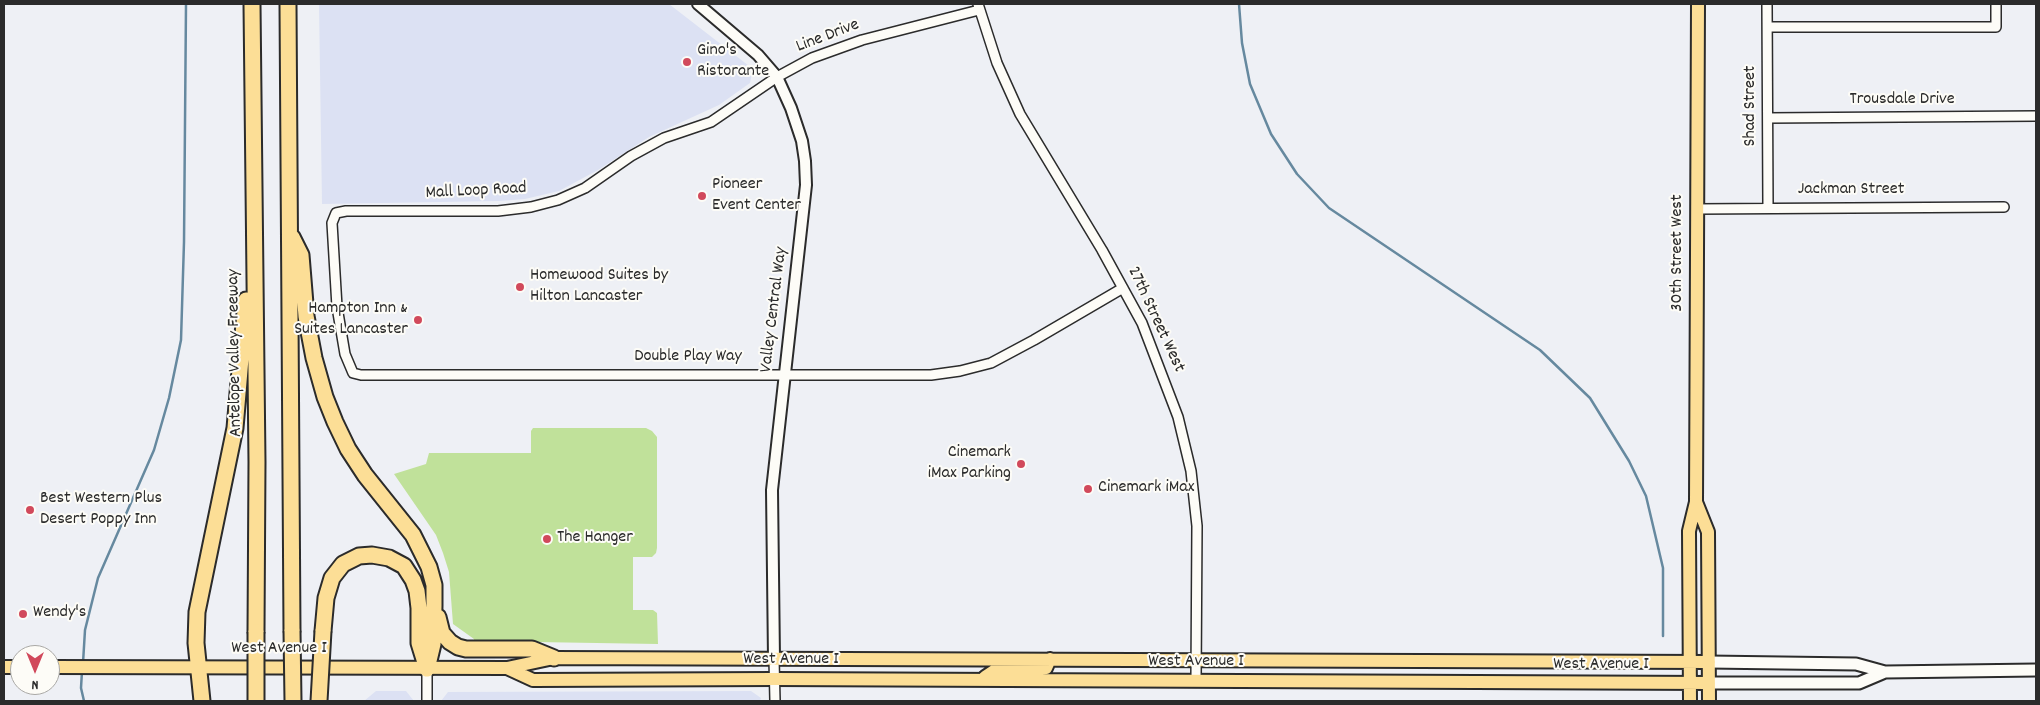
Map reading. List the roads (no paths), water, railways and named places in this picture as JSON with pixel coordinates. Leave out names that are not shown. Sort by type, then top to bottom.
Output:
[{"type":"highway","name":"Antelope Valley Freeway","points":[[252,4],[257,462],[256,701]]},
{"type":"highway","points":[[288,4],[293,701]]},
{"type":"highway","points":[[290,233],[301,255],[306,316],[314,358],[325,396],[348,449],[365,475],[413,535],[429,567],[434,585],[434,606],[433,644],[427,669]]},
{"type":"highway","points":[[202,701],[196,640],[197,612],[235,428],[246,296],[254,262]]},
{"type":"highway","points":[[319,701],[326,598],[332,578],[343,564],[359,556],[372,555],[389,558],[404,566],[414,580],[419,608],[419,643],[427,669]]},
{"type":"highway","points":[[434,606],[442,633],[450,642],[458,647],[466,649],[532,649],[554,658]]},
{"type":"main road","name":"30th Street West","points":[[1690,701],[1689,531],[1696,502],[1698,4]]},
{"type":"main road","name":"30th Street West","points":[[1696,502],[1708,532],[1709,701]]},
{"type":"main road","name":"West Avenue I","points":[[60,667],[507,668],[554,658],[1709,662],[1856,664],[1885,672],[2036,670]]},
{"type":"main road","points":[[981,679],[994,671],[1046,668],[1050,659]]},
{"type":"main road","name":"West Avenue I","points":[[507,668],[533,680],[981,679],[1690,684],[1859,683],[1885,672]]},
{"type":"street","name":"Valley Central Way","points":[[698,4],[758,55],[777,77],[791,108],[802,141],[806,185],[772,490],[774,659]]},
{"type":"street","name":"Shad Street","points":[[1767,4],[1768,208]]},
{"type":"street","points":[[1768,27],[1996,27],[1996,4]]},
{"type":"street","name":"Line Drive","points":[[777,77],[812,58],[862,40],[979,7]]},
{"type":"street","name":"27th Street West","points":[[979,7],[997,63],[1020,114],[1102,250],[1142,323],[1166,380],[1178,417],[1191,471],[1197,526],[1196,680]]},
{"type":"street","name":"Mall Loop Road","points":[[353,373],[345,354],[337,307],[332,223],[336,213],[346,211],[498,211],[531,207],[558,200],[585,188],[631,156],[664,138],[711,122],[777,77]]},
{"type":"street","name":"Trousdale Drive","points":[[1768,118],[2036,116]]},
{"type":"street","name":"Jackman Street","points":[[1697,209],[2004,207]]},
{"type":"street","name":"Double Play Way","points":[[353,373],[361,375],[931,375],[960,371],[991,362],[1034,340],[1123,288]]},
{"type":"street","points":[[774,659],[775,701]]},
{"type":"street","points":[[427,669],[427,701]]},
{"type":"waterway","points":[[83,663],[85,630],[98,578],[154,450],[169,398],[181,340],[184,242],[186,4]]},
{"type":"waterway","points":[[1239,4],[1242,43],[1250,84],[1271,134],[1297,174],[1329,208],[1540,350],[1590,398],[1629,461],[1646,496],[1663,568],[1663,636]]},
{"type":"waterway","points":[[82,671],[81,688],[84,701]]},
{"type":"place","name":"Gino's Ristorante","points":[[687,62]]},
{"type":"place","name":"Pioneer Event Center","points":[[702,196]]},
{"type":"place","name":"Homewood Suites by Hilton Lancaster","points":[[520,287]]},
{"type":"place","name":"Hampton Inn & Suites Lancaster","points":[[418,320]]},
{"type":"place","name":"Cinemark iMax Parking","points":[[1021,464]]},
{"type":"place","name":"Cinemark iMax","points":[[1088,489]]},
{"type":"place","name":"Best Western Plus Desert Poppy Inn","points":[[30,510]]},
{"type":"place","name":"The Hanger","points":[[547,539]]},
{"type":"place","name":"Wendy's","points":[[23,614]]}]
